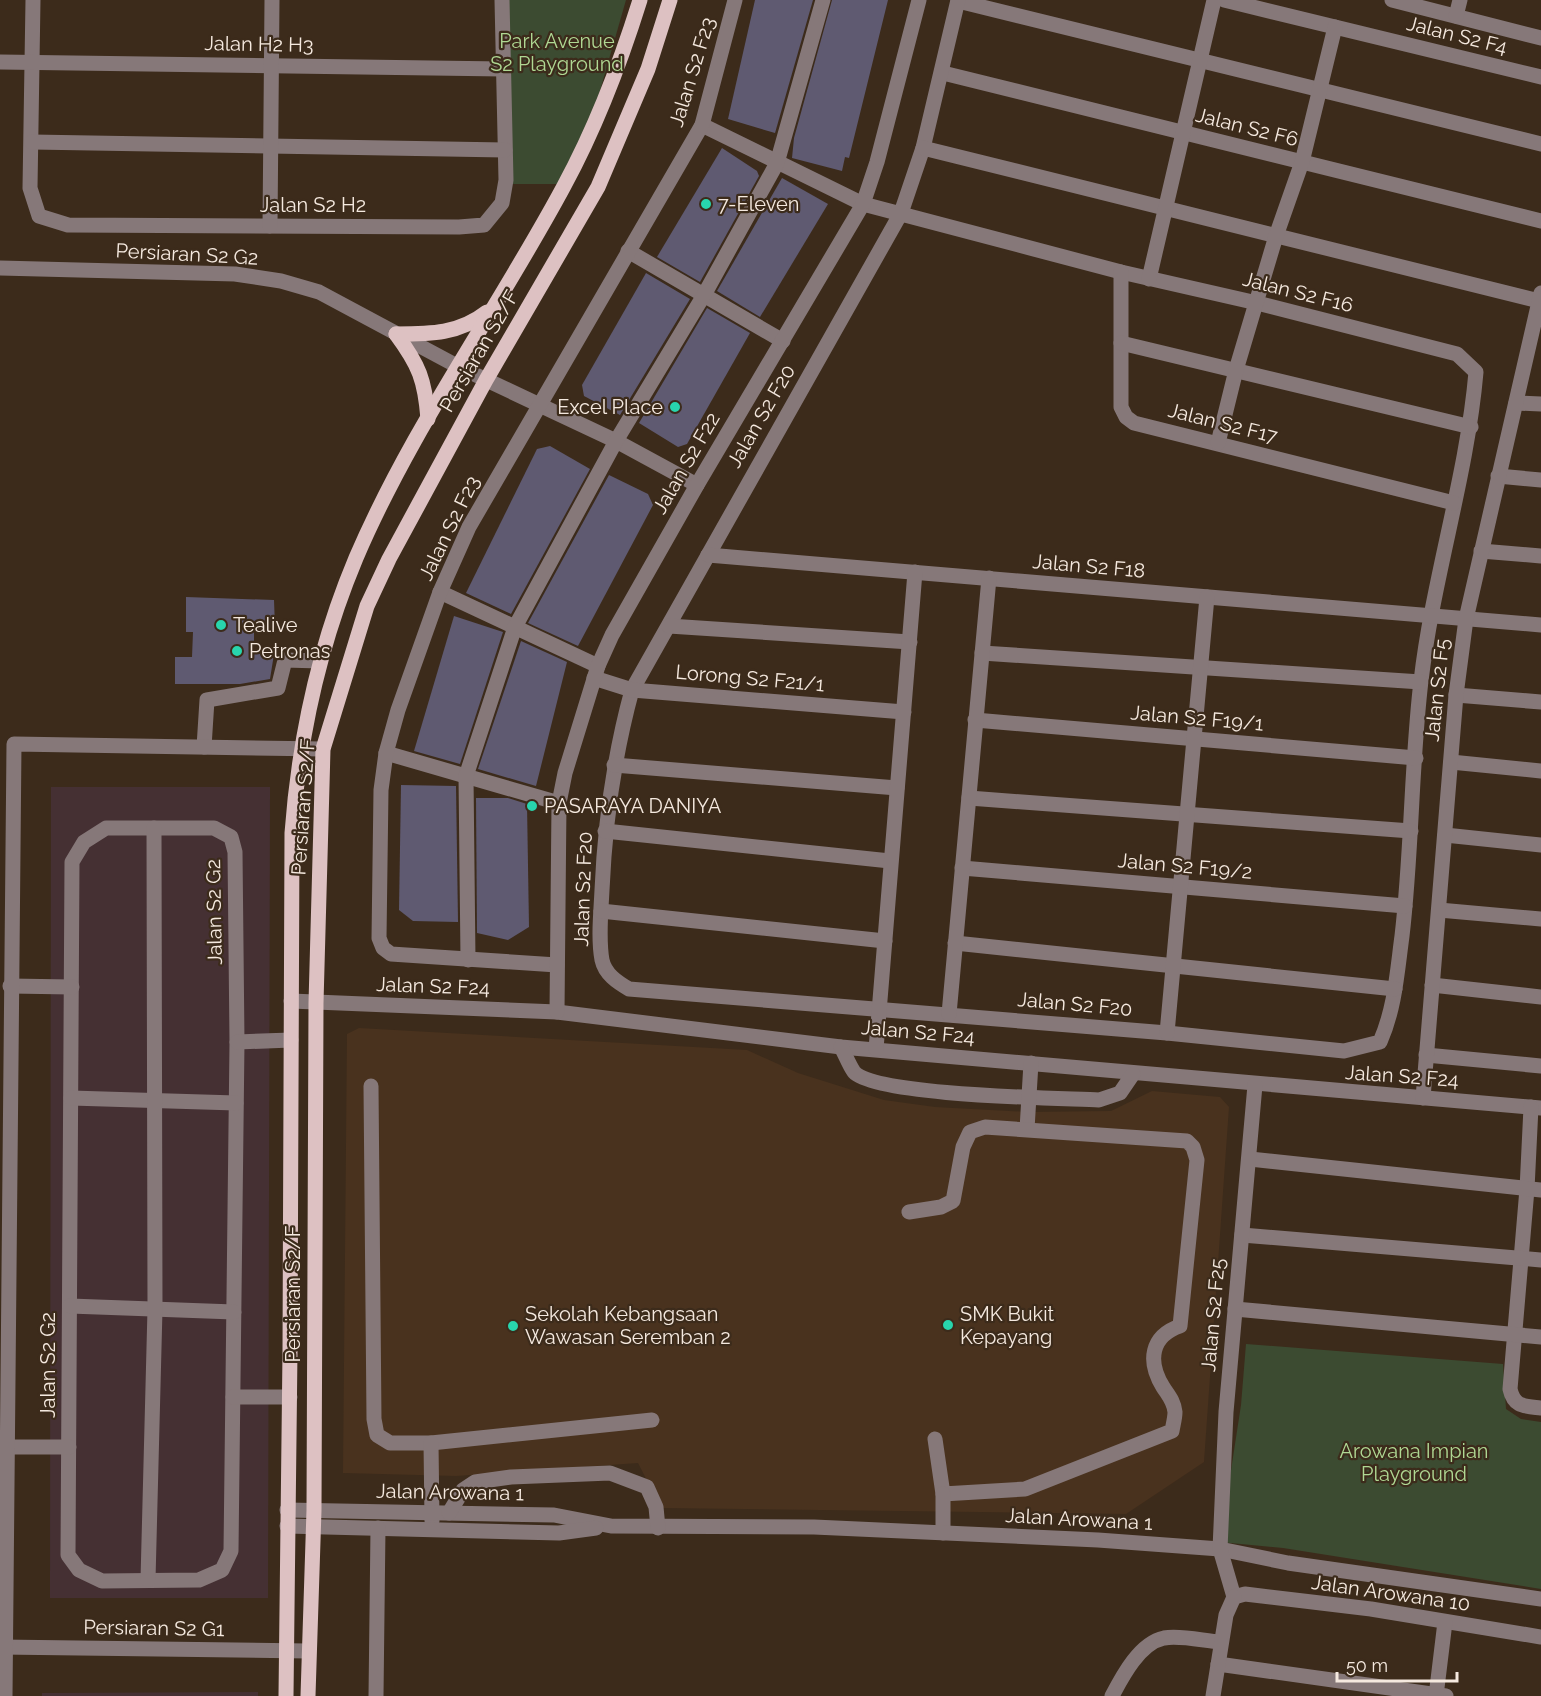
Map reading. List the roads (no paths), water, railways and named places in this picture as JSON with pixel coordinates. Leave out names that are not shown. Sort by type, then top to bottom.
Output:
[{"type":"main road","name":"Persiaran S2/F","points":[[286,1696],[290,1397],[292,833],[300,749],[320,660],[357,557],[428,419],[564,186],[596,122],[640,0]]},
{"type":"main road","name":"Persiaran S2/F","points":[[308,1696],[313,1518],[315,1003],[323,749],[367,606],[404,530],[486,380],[598,187],[648,69],[670,0]]},
{"type":"main road","points":[[396,334],[429,334],[460,329],[493,308]]},
{"type":"main road","points":[[396,334],[417,363],[423,376],[428,419]]},
{"type":"street","points":[[33,0],[32,142],[505,150],[502,0]]},
{"type":"street","points":[[270,226],[272,0]]},
{"type":"street","name":"Jalan S2 F23","points":[[557,965],[391,954],[383,948],[379,938],[381,790],[386,753],[398,710],[441,592],[469,527],[702,125],[735,0]]},
{"type":"street","points":[[468,960],[466,776],[515,627],[615,441],[704,295],[777,163],[823,0]]},
{"type":"street","name":"Jalan S2 F22","points":[[557,1012],[558,803],[596,672],[612,635],[697,485],[863,204],[877,162],[919,0]]},
{"type":"street","points":[[1149,279],[1181,132],[1214,0]]},
{"type":"street","name":"Jalan S2 F4","points":[[1224,0],[1541,77]]},
{"type":"street","points":[[1392,0],[1541,38]]},
{"type":"street","points":[[1456,16],[1460,0]]},
{"type":"street","points":[[958,1],[1541,144]]},
{"type":"street","name":"Jalan S2 F20","points":[[958,1],[943,73],[923,148],[901,213],[632,690],[614,765],[605,831],[601,912],[602,961],[611,977],[629,989],[879,1011],[949,1014],[1344,1051],[1380,1042],[1391,1016],[1395,989],[1405,906],[1416,758]]},
{"type":"street","points":[[1218,443],[1236,370],[1276,236],[1302,162],[1335,27]]},
{"type":"street","name":"Jalan H2 H3","points":[[8,62],[503,69]]},
{"type":"street","name":"Jalan S2 F6","points":[[943,73],[1541,221]]},
{"type":"street","name":"Jalan S2 F16","points":[[702,125],[863,204],[1120,272],[1257,303],[1458,354],[1476,372],[1471,427],[1454,503],[1421,682],[1416,758]]},
{"type":"street","name":"Jalan S2 H2","points":[[32,142],[30,188],[39,216],[68,225],[90,226],[459,227],[484,225],[501,203],[506,180],[505,150]]},
{"type":"street","points":[[923,148],[1276,236],[1540,297]]},
{"type":"street","points":[[628,251],[783,341]]},
{"type":"street","name":"Persiaran S2 G2","points":[[0,268],[190,272],[258,278],[319,292],[459,367],[615,441],[697,485]]},
{"type":"street","name":"Jalan S2 F17","points":[[1120,272],[1121,407],[1126,417],[1134,423],[1454,503]]},
{"type":"street","name":"Jalan S2 F5","points":[[1423,1098],[1456,695],[1466,619],[1540,297]]},
{"type":"street","points":[[1120,343],[1471,427]]},
{"type":"street","points":[[1516,403],[1541,404]]},
{"type":"street","points":[[1498,476],[1541,480]]},
{"type":"street","points":[[1481,551],[1541,556]]},
{"type":"street","name":"Jalan S2 F18","points":[[708,555],[1541,625]]},
{"type":"street","points":[[876,1049],[915,572]]},
{"type":"street","points":[[949,1014],[989,578]]},
{"type":"street","name":"Lorong S2 F21/1","points":[[441,592],[515,627],[632,690],[904,712]]},
{"type":"street","points":[[1167,1033],[1207,597]]},
{"type":"street","points":[[669,626],[910,642]]},
{"type":"street","points":[[982,653],[1421,682]]},
{"type":"street","points":[[204,747],[207,700],[278,688],[285,660],[320,660]]},
{"type":"street","points":[[1456,695],[1541,702]]},
{"type":"street","name":"Jalan S2 F19/1","points":[[975,720],[1416,758]]},
{"type":"street","points":[[5,1696],[3,1478],[7,1447],[10,986],[5,929],[14,744],[323,749]]},
{"type":"street","points":[[386,753],[558,803]]},
{"type":"street","points":[[1450,762],[1541,771]]},
{"type":"street","points":[[614,765],[897,788]]},
{"type":"street","points":[[969,798],[1411,831]]},
{"type":"street","name":"Jalan S2 G2","points":[[106,828],[214,828],[231,837],[235,852],[237,1042],[231,1551],[222,1570],[199,1580],[102,1581],[79,1570],[68,1555],[72,987],[72,862],[84,842],[106,828]]},
{"type":"street","points":[[148,1580],[155,1309],[154,828]]},
{"type":"street","points":[[605,831],[890,861]]},
{"type":"street","points":[[1445,835],[1541,845]]},
{"type":"street","name":"Jalan S2 F19/2","points":[[962,868],[1405,906]]},
{"type":"street","points":[[1439,910],[1541,919]]},
{"type":"street","points":[[601,912],[885,941]]},
{"type":"street","points":[[955,943],[1395,989]]},
{"type":"street","points":[[10,986],[72,987]]},
{"type":"street","points":[[1432,986],[1541,997]]},
{"type":"street","name":"Jalan S2 F24","points":[[291,1001],[557,1012],[841,1047],[1536,1108]]},
{"type":"street","points":[[237,1042],[291,1040]]},
{"type":"street","points":[[841,1047],[855,1072],[876,1082],[913,1089],[1099,1100],[1120,1093],[1133,1074]]},
{"type":"street","points":[[1426,1055],[1541,1066]]},
{"type":"street","points":[[1027,1130],[1031,1063]]},
{"type":"street","name":"Jalan S2 F25","points":[[1234,1597],[1220,1549],[1226,1412],[1255,1085]]},
{"type":"street","points":[[371,1086],[374,1419],[377,1435],[390,1443],[431,1443],[652,1420]]},
{"type":"street","points":[[71,1098],[236,1103]]},
{"type":"street","points":[[1536,1108],[1534,1190],[1521,1258],[1510,1389],[1512,1400],[1520,1406],[1541,1408]]},
{"type":"street","points":[[909,1212],[941,1208],[953,1200],[963,1147],[970,1132],[985,1127],[1187,1141],[1193,1147],[1197,1160],[1180,1326],[1164,1331],[1157,1341],[1155,1356],[1157,1375],[1171,1399],[1175,1413],[1172,1431],[1025,1489],[943,1494]]},
{"type":"street","points":[[1250,1159],[1534,1190]]},
{"type":"street","points":[[1242,1235],[1541,1260]]},
{"type":"street","points":[[70,1306],[234,1312]]},
{"type":"street","points":[[1234,1309],[1541,1337]]},
{"type":"street","points":[[233,1397],[290,1397]]},
{"type":"street","points":[[934,1439],[943,1494],[943,1533]]},
{"type":"street","points":[[431,1443],[432,1530]]},
{"type":"street","points":[[7,1447],[69,1447]]},
{"type":"street","points":[[449,1513],[463,1490],[475,1482],[511,1477],[610,1473],[628,1478],[646,1487],[656,1507],[658,1528]]},
{"type":"street","name":"Jalan Arowana 1","points":[[287,1510],[313,1518],[378,1528],[559,1533],[611,1526]]},
{"type":"street","name":"Jalan Arowana 1","points":[[287,1526],[313,1518],[432,1512],[554,1515],[611,1526],[814,1527],[1220,1549],[1288,1563],[1541,1599]]},
{"type":"street","points":[[376,1696],[378,1528]]},
{"type":"street","name":"Jalan Arowana 10","points":[[1234,1597],[1245,1594],[1541,1637]]},
{"type":"street","points":[[1213,1696],[1226,1615],[1234,1597]]},
{"type":"street","points":[[1218,1664],[1439,1695],[1445,1622]]},
{"type":"street","points":[[1112,1696],[1145,1647],[1165,1638],[1221,1642]]},
{"type":"street","name":"Persiaran S2 G1","points":[[3,1647],[308,1651]]},
{"type":"place","name":"7-Eleven","points":[[706,204]]},
{"type":"place","name":"Excel Place","points":[[675,407]]},
{"type":"place","name":"Tealive","points":[[221,625]]},
{"type":"place","name":"Petronas","points":[[237,651]]},
{"type":"place","name":"PASARAYA DANIYA","points":[[532,806]]},
{"type":"place","name":"SMK Bukit Kepayang","points":[[948,1325]]},
{"type":"place","name":"Sekolah Kebangsaan Wawasan Seremban 2","points":[[513,1326]]},
{"type":"park label","name":"Park Avenue S2 Playground","points":[[557,52]]},
{"type":"park label","name":"Arowana Impian Playground","points":[[1414,1462]]}]
